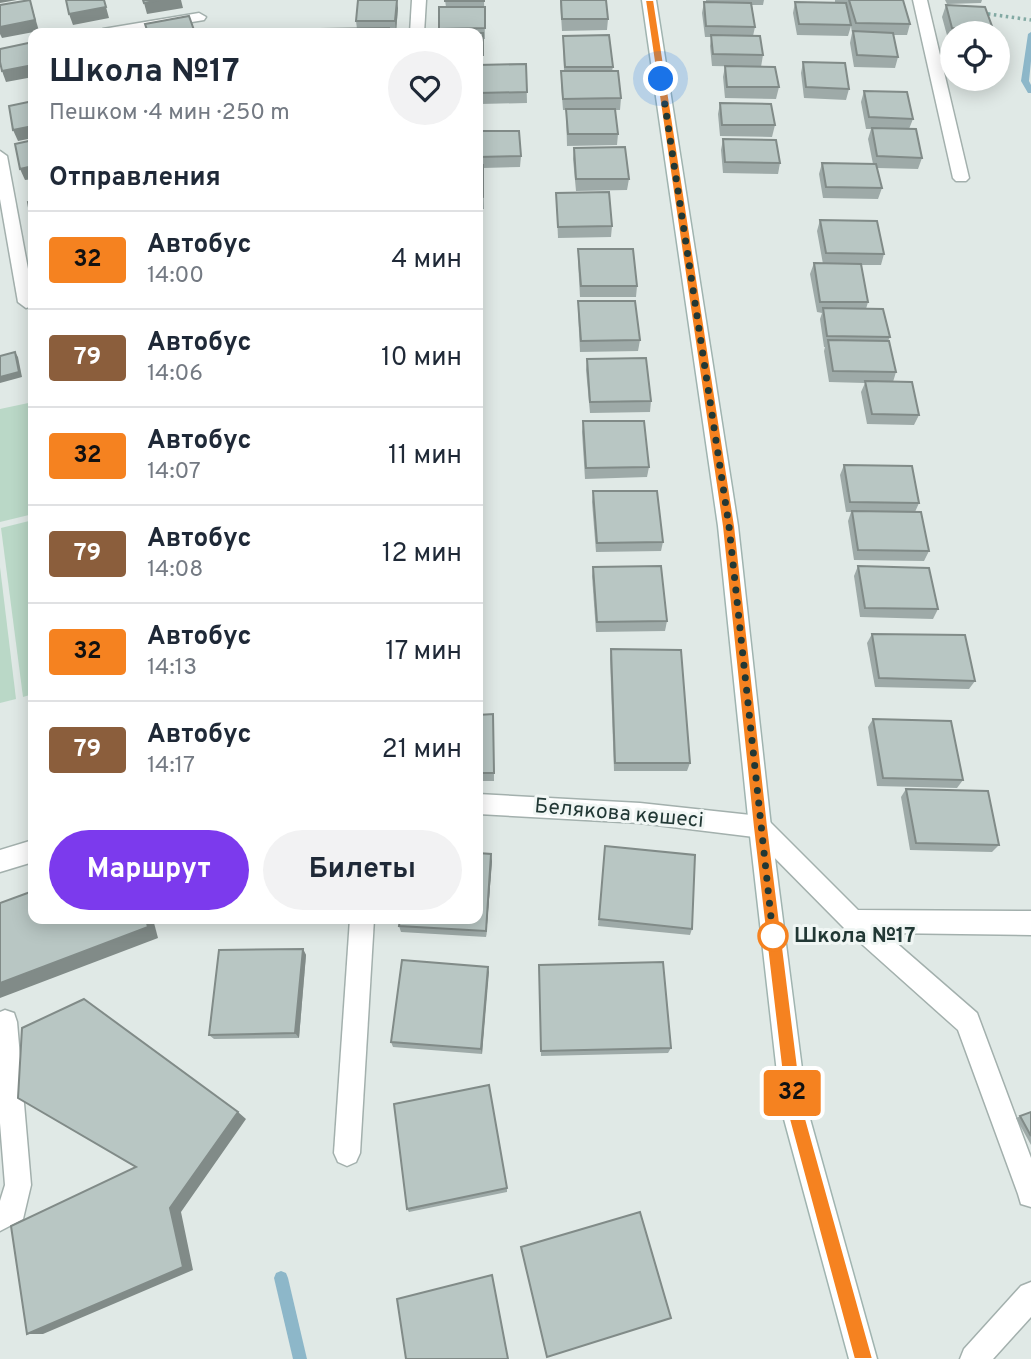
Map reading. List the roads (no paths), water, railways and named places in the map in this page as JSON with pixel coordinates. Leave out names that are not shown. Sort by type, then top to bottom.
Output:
[{"type":"street","points":[[417,28],[419,0]]},
{"type":"street","points":[[649,0],[729,526],[760,827],[794,1108],[863,1359]]},
{"type":"street","points":[[920,0],[961,178]]},
{"type":"street","points":[[133,28],[199,17]]},
{"type":"street","points":[[0,156],[26,302]]},
{"type":"street","name":"Белякова көшесі","points":[[483,804],[640,813],[760,827]]},
{"type":"street","points":[[760,827],[853,920],[968,1022],[1031,1194]]},
{"type":"street","points":[[0,861],[28,853]]},
{"type":"street","points":[[853,920],[1031,923]]},
{"type":"street","points":[[347,1153],[362,924]]},
{"type":"street","points":[[0,1217],[13,1209],[18,1185],[5,1022]]},
{"type":"street","points":[[975,1359],[1031,1296]]},
{"type":"waterway","points":[[1031,34],[1025,81],[1031,91]]},
{"type":"waterway","points":[[281,1278],[300,1359]]},
{"type":"place","name":"Школа №17","points":[[773,936]]}]
